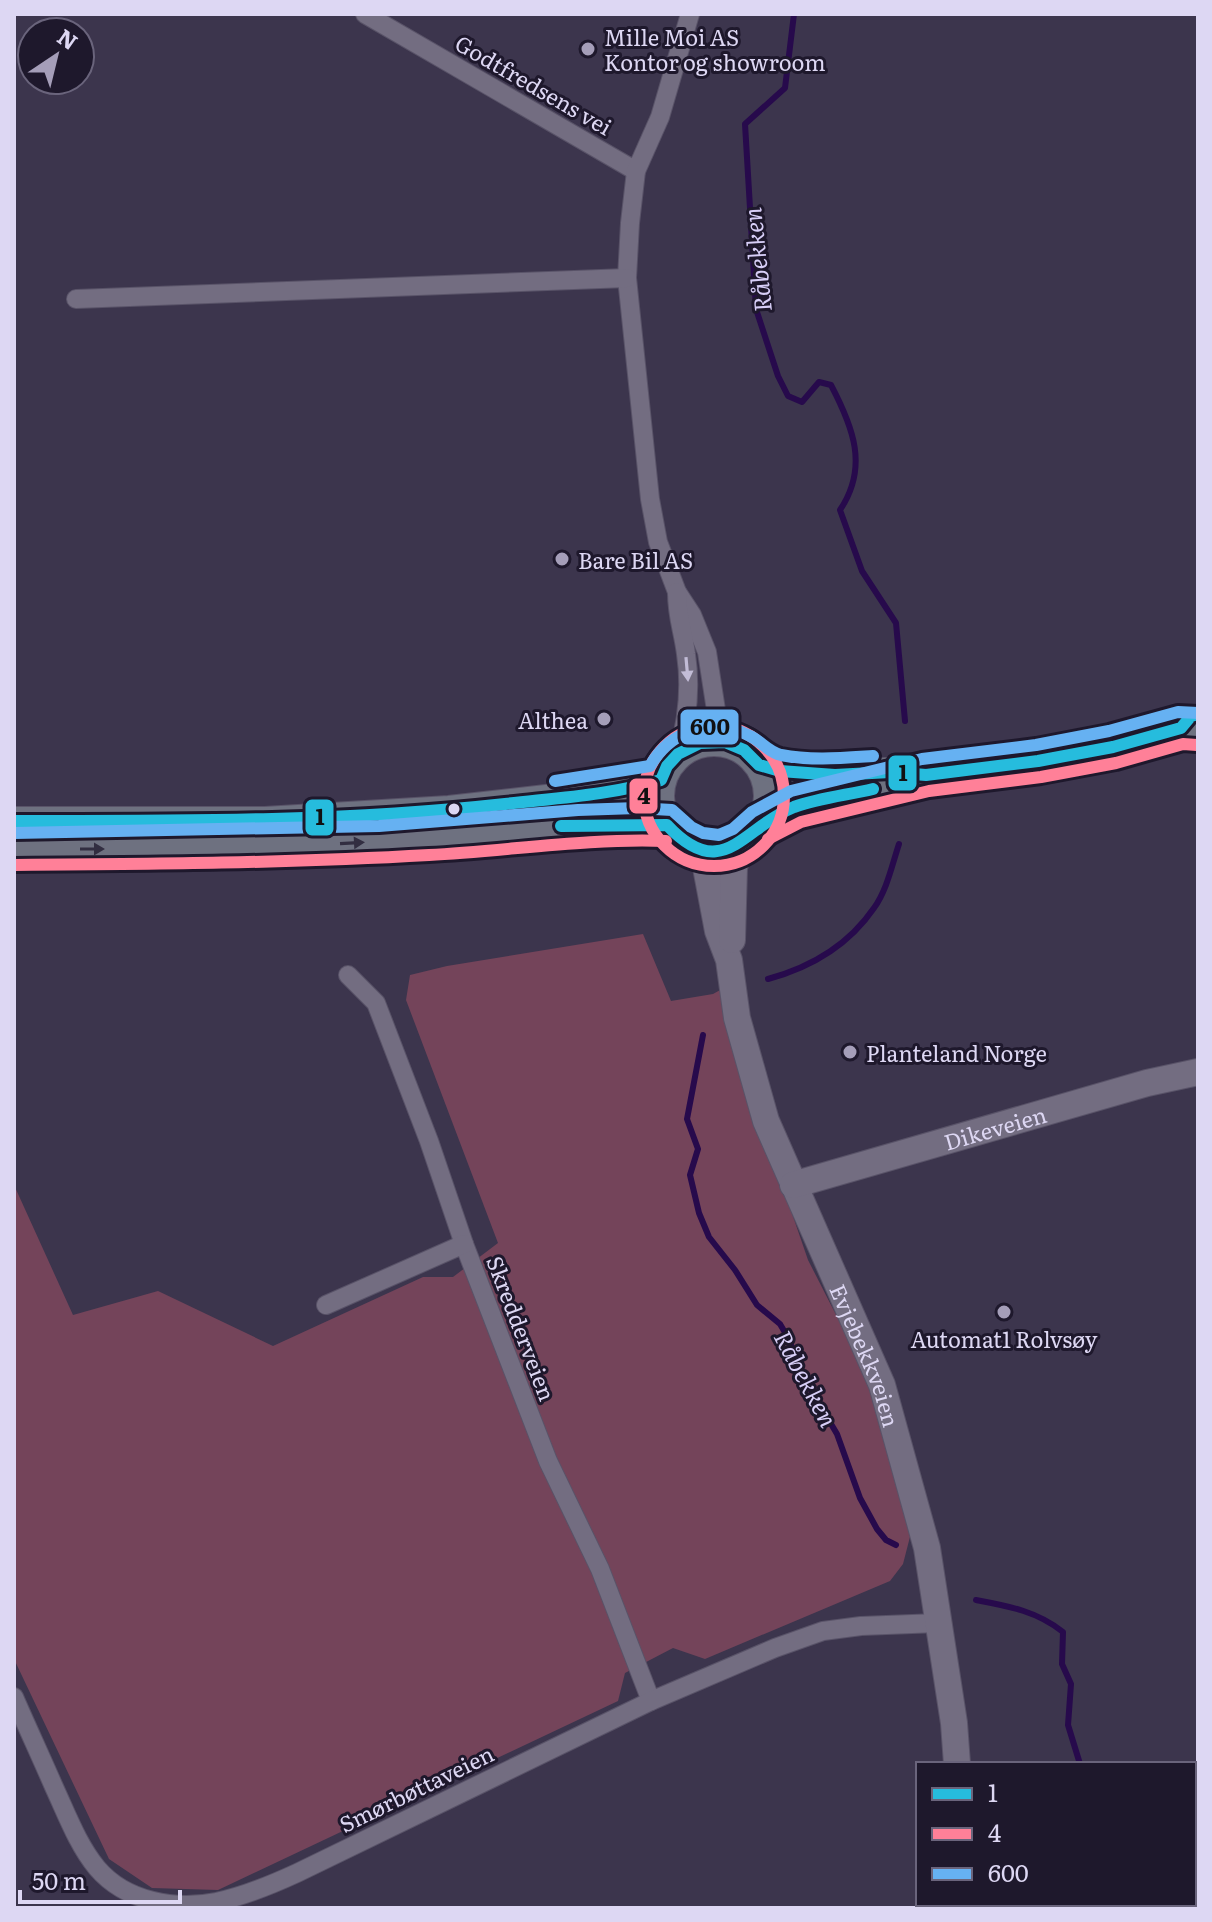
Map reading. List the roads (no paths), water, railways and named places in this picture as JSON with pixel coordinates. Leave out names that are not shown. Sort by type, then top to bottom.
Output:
[{"type":"main road","points":[[751,834],[768,805],[768,784],[759,765],[744,750],[725,742],[700,743],[678,754],[667,766],[661,780],[659,804],[667,825],[681,840],[699,849],[721,851],[751,834],[795,807],[926,775],[1038,761],[1113,747],[1192,724]]},
{"type":"main road","points":[[759,765],[780,771],[821,774],[890,772],[926,775]]},
{"type":"main road","points":[[14,821],[265,821],[326,818],[512,803],[604,792],[661,780]]},
{"type":"main road","points":[[14,849],[259,848],[437,839],[576,824],[667,825]]},
{"type":"street","name":"Godtfredsens vei","points":[[365,14],[636,171]]},
{"type":"street","points":[[690,14],[660,117],[636,171],[627,278],[650,499],[658,542],[677,592],[692,615],[707,652],[718,723],[725,742]]},
{"type":"street","points":[[76,299],[627,278]]},
{"type":"street","points":[[677,592],[677,619],[686,653],[688,684],[684,734],[678,754]]},
{"type":"street","name":"Evjebekkveien","points":[[729,960],[733,931],[734,867],[751,834]]},
{"type":"street","name":"Evjebekkveien","points":[[699,849],[705,862],[718,931],[729,960],[737,1018],[762,1106],[793,1185],[882,1385],[927,1548],[954,1723],[957,1762]]},
{"type":"street","name":"Skredderveien","points":[[348,975],[376,1003],[548,1461],[600,1569],[651,1701]]},
{"type":"street","name":"Dikeveien","points":[[793,1185],[1147,1083],[1198,1072]]},
{"type":"street","points":[[326,1305],[464,1244]]},
{"type":"street","name":"Smørbøttaveien","points":[[14,1697],[77,1837],[99,1870],[128,1891],[153,1902],[183,1906],[216,1902],[244,1894],[297,1873],[651,1701],[723,1669],[823,1631],[938,1623]]},
{"type":"waterway","name":"Råbekken","points":[[794,14],[785,88],[745,124],[756,309],[778,376],[788,396],[802,402],[819,382],[831,385],[846,416],[856,463],[849,494],[840,510],[862,571],[896,623],[905,721]]},
{"type":"waterway","name":"Råbekken","points":[[768,979],[814,961],[853,933],[879,901],[899,844]]},
{"type":"waterway","name":"Råbekken","points":[[703,1035],[687,1119],[698,1149],[690,1175],[699,1213],[709,1237],[757,1305],[780,1324],[790,1341],[795,1363],[837,1434],[860,1498],[877,1529],[886,1540],[896,1545]]},
{"type":"waterway","name":"Råbekken","points":[[976,1600],[1032,1614],[1063,1632],[1062,1664],[1071,1684],[1068,1725],[1079,1762]]},
{"type":"place","name":"Mille Moi AS Kontor og showroom","points":[[588,49]]},
{"type":"place","name":"Bare Bil AS","points":[[562,559]]},
{"type":"place","name":"Althea","points":[[604,719]]},
{"type":"place","name":"Planteland Norge","points":[[850,1052]]},
{"type":"place","name":"Automat1 Rolvsøy","points":[[1004,1312]]}]
